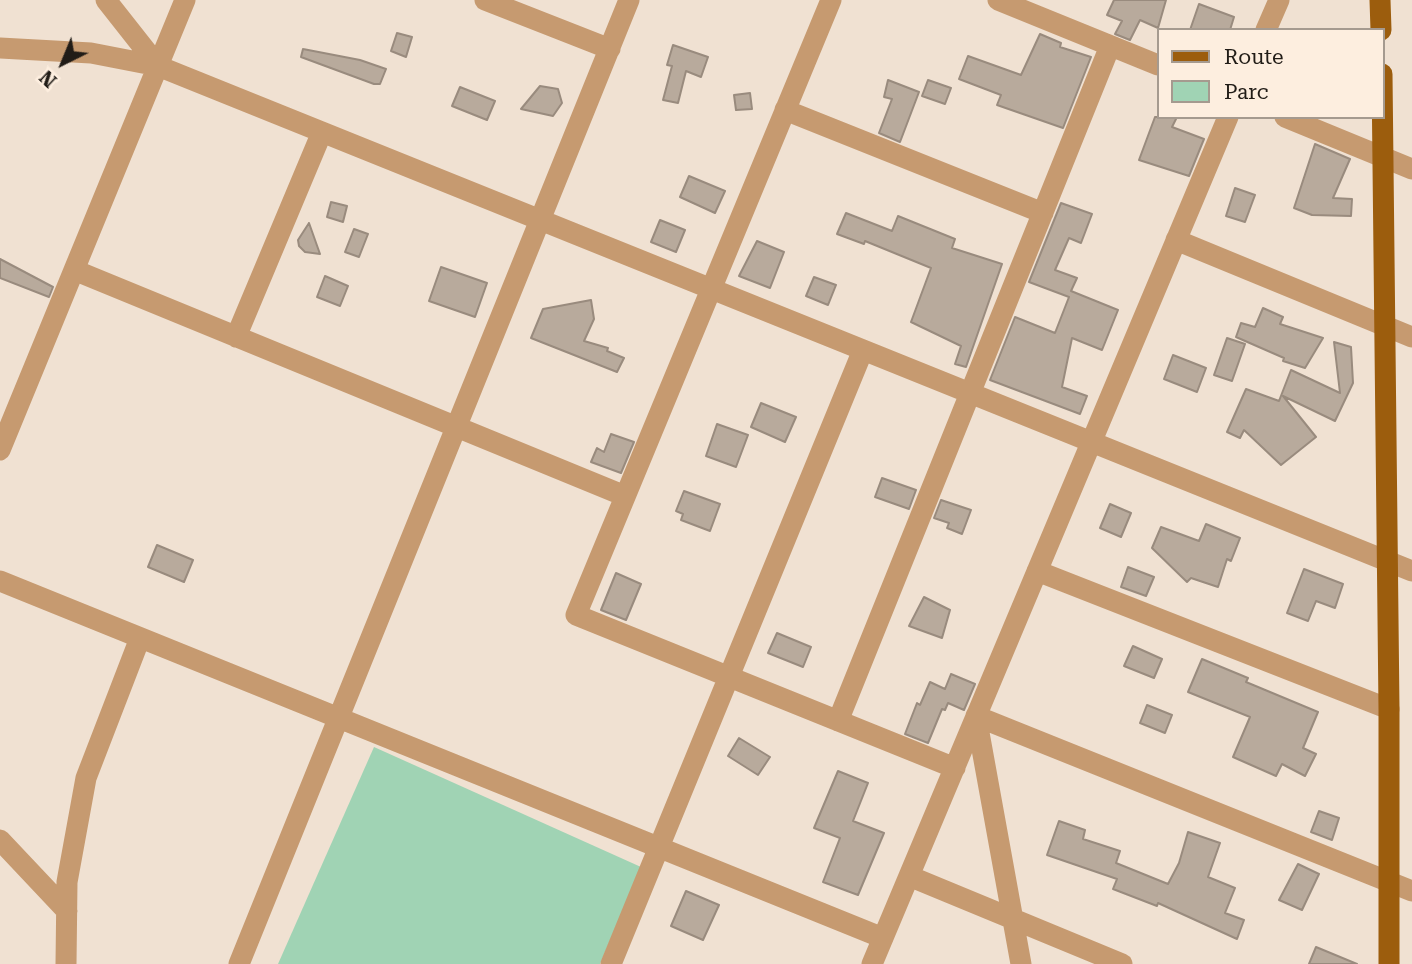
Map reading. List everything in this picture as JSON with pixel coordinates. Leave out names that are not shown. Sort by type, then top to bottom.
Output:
[{"type":"main road","points":[[1380,0],[1381,28]]},
{"type":"main road","points":[[1384,119],[1389,964]]},
{"type":"street","points":[[106,0],[158,66]]},
{"type":"street","points":[[0,450],[185,0]]},
{"type":"street","points":[[485,0],[610,49]]},
{"type":"street","points":[[239,964],[629,0]]},
{"type":"street","points":[[831,0],[576,615],[955,768]]},
{"type":"street","points":[[998,0],[1156,64]]},
{"type":"street","points":[[1267,28],[1279,0]]},
{"type":"street","points":[[838,721],[1110,46]]},
{"type":"street","points":[[0,48],[91,53],[158,66],[1412,571]]},
{"type":"street","points":[[785,110],[1043,213]]},
{"type":"street","points":[[873,964],[1227,119]]},
{"type":"street","points":[[1290,119],[1412,169]]},
{"type":"street","points":[[236,337],[322,132]]},
{"type":"street","points":[[1176,240],[1412,337]]},
{"type":"street","points":[[74,270],[625,496]]},
{"type":"street","points":[[611,964],[863,350]]},
{"type":"street","points":[[1037,571],[1389,709]]},
{"type":"street","points":[[0,581],[883,938]]},
{"type":"street","points":[[66,964],[67,882],[86,778],[140,638]]},
{"type":"street","points":[[976,716],[1412,891]]},
{"type":"street","points":[[976,716],[1021,964]]},
{"type":"street","points":[[0,840],[67,911]]},
{"type":"street","points":[[909,876],[1122,964]]},
{"type":"green space","points":[[374,747],[641,867],[600,964],[278,964]]},
{"type":"building","points":[[1114,0],[1166,0],[1158,28],[1140,20],[1130,40],[1115,34],[1122,21],[1107,15]]},
{"type":"building","points":[[1199,4],[1234,17],[1231,28],[1191,28]]},
{"type":"building","points":[[397,33],[412,37],[406,57],[391,51]]},
{"type":"building","points":[[1040,34],[1061,43],[1060,47],[1091,57],[1063,128],[997,105],[1001,95],[959,79],[968,56],[1021,75]]},
{"type":"building","points":[[673,45],[708,57],[701,77],[686,71],[678,103],[663,100],[672,66],[667,65]]},
{"type":"building","points":[[303,49],[360,60],[386,69],[380,84],[374,84],[301,57]]},
{"type":"building","points":[[888,80],[919,92],[900,142],[879,133],[892,99],[884,97]]},
{"type":"building","points":[[928,80],[951,88],[945,104],[922,96]]},
{"type":"building","points":[[540,86],[558,89],[562,103],[553,116],[521,109]]},
{"type":"building","points":[[460,87],[495,101],[487,120],[452,106]]},
{"type":"building","points":[[750,93],[752,109],[736,110],[734,95]]},
{"type":"building","points":[[1155,117],[1176,119],[1172,127],[1204,139],[1189,176],[1139,160]]},
{"type":"building","points":[[1315,144],[1350,159],[1333,198],[1352,199],[1351,216],[1312,215],[1294,208]]},
{"type":"building","points":[[689,176],[725,191],[715,213],[680,197]]},
{"type":"building","points":[[1235,188],[1255,195],[1245,222],[1226,216]]},
{"type":"building","points":[[331,202],[347,206],[343,222],[327,217]]},
{"type":"building","points":[[1061,203],[1092,214],[1081,243],[1069,238],[1055,270],[1077,278],[1071,291],[1118,310],[1102,350],[1072,338],[1062,387],[1087,396],[1080,414],[990,380],[1015,317],[1055,333],[1069,297],[1029,282]]},
{"type":"building","points":[[846,213],[892,231],[898,216],[955,239],[952,248],[1002,264],[966,367],[955,364],[961,346],[911,322],[931,268],[865,241],[864,244],[837,234]]},
{"type":"building","points":[[660,220],[685,230],[676,252],[651,242]]},
{"type":"building","points":[[309,223],[320,254],[305,252],[299,246],[298,240]]},
{"type":"building","points":[[354,229],[368,234],[359,257],[345,252]]},
{"type":"building","points":[[757,241],[784,252],[770,288],[739,276]]},
{"type":"building","points":[[0,259],[53,287],[49,297],[0,278]]},
{"type":"building","points":[[441,267],[487,283],[475,317],[429,301]]},
{"type":"building","points":[[325,276],[348,286],[340,306],[317,297]]},
{"type":"building","points":[[814,277],[836,285],[828,305],[806,296]]},
{"type":"building","points":[[591,300],[594,319],[584,341],[608,348],[607,351],[624,358],[617,372],[531,338],[543,309]]},
{"type":"building","points":[[1263,308],[1283,317],[1280,324],[1323,338],[1305,368],[1283,361],[1284,358],[1236,337],[1241,323],[1255,327]]},
{"type":"building","points":[[1227,338],[1245,344],[1232,381],[1214,375]]},
{"type":"building","points":[[1334,342],[1351,347],[1353,383],[1335,421],[1283,396],[1316,437],[1281,465],[1244,430],[1240,438],[1227,432],[1246,389],[1279,401],[1291,370],[1340,393]]},
{"type":"building","points":[[1173,355],[1206,368],[1197,392],[1164,379]]},
{"type":"building","points":[[761,403],[796,417],[785,442],[751,427]]},
{"type":"building","points":[[717,424],[748,435],[736,467],[706,456]]},
{"type":"building","points":[[611,434],[634,442],[621,473],[591,462],[597,448],[604,452]]},
{"type":"building","points":[[882,478],[916,490],[909,509],[875,497]]},
{"type":"building","points":[[684,491],[720,504],[710,531],[681,520],[683,514],[676,511]]},
{"type":"building","points":[[941,500],[971,510],[962,534],[947,528],[949,523],[934,518]]},
{"type":"building","points":[[1110,504],[1131,513],[1121,537],[1100,528]]},
{"type":"building","points":[[1206,524],[1240,538],[1231,561],[1227,559],[1218,587],[1191,578],[1187,582],[1152,548],[1161,527],[1199,541]]},
{"type":"building","points":[[157,545],[193,560],[184,582],[148,567]]},
{"type":"building","points":[[1128,567],[1154,577],[1146,596],[1121,587]]},
{"type":"building","points":[[1304,569],[1343,584],[1335,608],[1316,601],[1308,621],[1287,613]]},
{"type":"building","points":[[616,573],[641,584],[626,620],[601,610]]},
{"type":"building","points":[[924,597],[950,610],[942,638],[909,626]]},
{"type":"building","points":[[777,633],[811,647],[803,667],[768,653]]},
{"type":"building","points":[[1133,646],[1162,659],[1154,678],[1124,666]]},
{"type":"building","points":[[1202,659],[1248,678],[1246,682],[1318,712],[1303,748],[1316,754],[1305,776],[1282,764],[1276,776],[1233,757],[1250,717],[1188,692]]},
{"type":"building","points":[[951,674],[975,684],[964,710],[948,703],[945,710],[942,709],[928,743],[905,734],[917,703],[920,705],[930,682],[945,689]]},
{"type":"building","points":[[1147,705],[1172,715],[1165,733],[1140,723]]},
{"type":"building","points":[[739,738],[770,757],[758,775],[728,756]]},
{"type":"building","points":[[838,771],[868,783],[853,821],[884,833],[858,895],[823,882],[840,838],[814,828]]},
{"type":"building","points":[[1319,811],[1339,818],[1332,840],[1311,832]]},
{"type":"building","points":[[1059,821],[1085,830],[1083,839],[1120,851],[1116,863],[1168,884],[1179,863],[1188,832],[1220,843],[1208,877],[1235,888],[1225,913],[1244,920],[1237,939],[1158,903],[1157,906],[1113,889],[1117,879],[1047,855]]},
{"type":"building","points":[[1298,864],[1319,874],[1302,910],[1279,900]]},
{"type":"building","points":[[686,891],[719,905],[703,940],[671,926]]},
{"type":"building","points":[[1316,947],[1357,964],[1309,964]]}]
